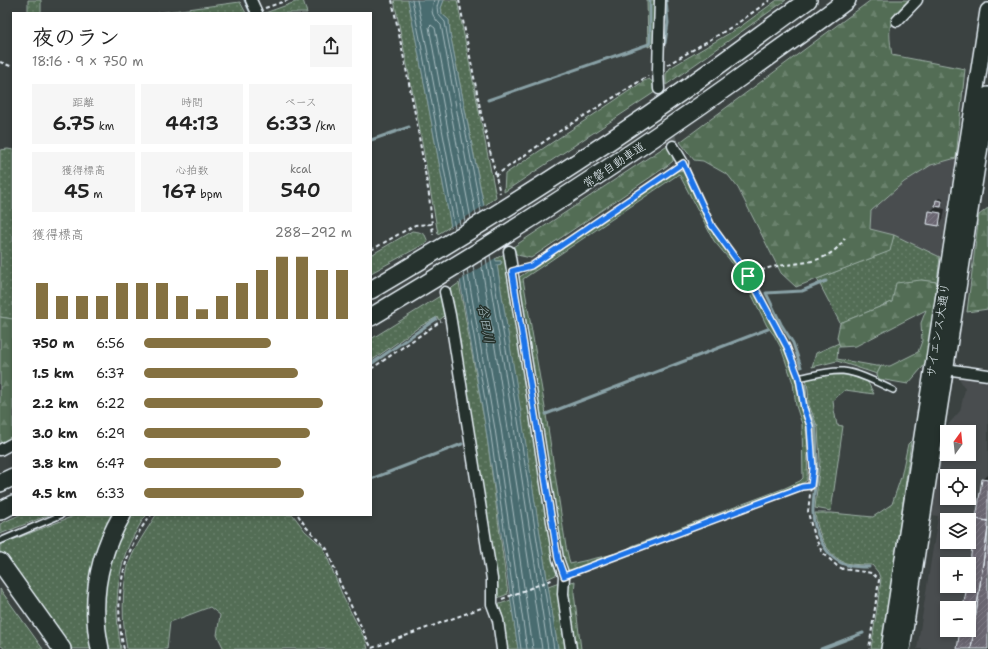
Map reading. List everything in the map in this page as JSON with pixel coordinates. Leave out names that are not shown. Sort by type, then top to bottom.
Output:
[{"type":"highway","name":"常磐自動車道","points":[[372,289],[438,242],[498,214],[646,117],[808,0]]},
{"type":"highway","name":"常磐自動車道","points":[[446,282],[658,135],[847,0]]},
{"type":"highway","points":[[372,317],[446,282]]},
{"type":"highway","points":[[372,329],[446,282]]},
{"type":"highway","points":[[0,473],[12,468]]},
{"type":"highway","points":[[0,483],[12,477]]},
{"type":"highway","points":[[0,510],[12,504]]},
{"type":"highway","points":[[100,649],[95,614],[98,575],[109,542],[122,516]]},
{"type":"highway","points":[[0,562],[62,649]]},
{"type":"highway","points":[[0,580],[49,649]]},
{"type":"main road","name":"サイエンス大通り","points":[[889,649],[988,11]]},
{"type":"main road","name":"サイエンス大通り","points":[[902,649],[988,95]]},
{"type":"street","points":[[251,0],[257,12]]},
{"type":"street","points":[[659,89],[658,70],[660,0]]},
{"type":"street","points":[[897,21],[917,0]]},
{"type":"street","points":[[673,146],[683,163]]},
{"type":"street","points":[[500,244],[512,271],[558,559],[564,576],[563,594],[571,649]]},
{"type":"street","points":[[446,282],[502,649]]},
{"type":"street","points":[[945,369],[988,375]]},
{"type":"street","points":[[0,450],[12,444]]},
{"type":"lane","points":[[799,378],[825,372],[843,371],[868,378],[893,390]]},
{"type":"lane","points":[[0,541],[59,516]]},
{"type":"path","points":[[257,12],[288,0]]},
{"type":"path","points":[[392,0],[414,108],[433,224],[438,242]]},
{"type":"path","points":[[459,0],[481,113],[500,193]]},
{"type":"path","points":[[496,176],[555,134],[658,70],[736,25],[770,0]]},
{"type":"path","points":[[0,62],[12,67]]},
{"type":"path","points":[[512,271],[531,266],[683,163],[712,226],[748,276],[787,347],[799,378],[804,408],[810,426],[812,443],[813,468],[808,512],[813,533],[822,552],[837,566],[842,569],[872,573],[878,580],[869,649]]},
{"type":"path","points":[[372,249],[415,225],[433,224]]},
{"type":"path","points":[[748,276],[771,267],[801,264],[820,259],[835,251],[845,238]]},
{"type":"path","points":[[372,368],[450,315]]},
{"type":"path","points":[[299,516],[306,527],[327,549],[340,583],[372,649],[551,580],[802,487],[811,486]]},
{"type":"path","points":[[124,649],[119,618],[121,582],[126,560],[150,516]]},
{"type":"shaded area","points":[[956,158],[940,257],[894,235],[870,230],[871,211],[904,182],[931,165]]},
{"type":"shaded area","points":[[958,376],[988,379],[988,649],[917,649],[938,516],[932,515],[941,461],[976,461],[976,425],[948,425],[960,411],[965,389]]},
{"type":"green space","points":[[28,0],[41,0],[41,12],[28,12]]},
{"type":"green space","points":[[303,0],[307,12],[268,12]]},
{"type":"green space","points":[[394,0],[408,0],[451,226],[438,234],[417,114]]},
{"type":"green space","points":[[444,0],[457,0],[496,197],[484,206],[450,33],[449,20],[442,14],[441,8]]},
{"type":"green space","points":[[647,0],[656,0],[654,44],[648,47]]},
{"type":"green space","points":[[777,0],[786,0],[666,85],[666,74],[670,68],[740,27]]},
{"type":"green space","points":[[871,0],[909,0],[892,18],[890,28],[890,45],[892,55],[965,69],[956,158],[931,165],[904,182],[871,211],[870,229],[894,235],[890,251],[796,287],[781,273],[738,188],[728,175],[703,161],[694,160],[680,142]]},
{"type":"green space","points":[[240,2],[245,12],[165,12]]},
{"type":"green space","points":[[649,79],[655,84],[655,92],[504,192],[505,174]]},
{"type":"green space","points":[[669,144],[673,155],[673,161],[667,166],[531,258],[517,255],[513,247]]},
{"type":"green space","points":[[0,150],[12,150],[12,319],[0,317]]},
{"type":"green space","points":[[678,170],[684,171],[708,224],[744,273],[785,346],[796,379],[806,424],[808,449],[807,480],[801,485],[627,550],[632,546],[785,488],[803,478],[802,424],[796,406],[793,383],[781,348],[767,326],[747,285],[729,259],[714,241],[679,174],[523,279],[570,564],[614,554],[568,572],[564,569],[518,278]]},
{"type":"green space","points":[[988,208],[988,309],[967,312],[979,215]]},
{"type":"green space","points":[[412,231],[425,235],[428,242],[372,272],[372,254]]},
{"type":"green space","points":[[894,235],[940,257],[937,282],[921,280],[892,302],[840,323],[817,279],[889,251]]},
{"type":"green space","points":[[506,253],[560,573],[547,579],[497,265],[501,264],[501,261],[496,261],[495,259]]},
{"type":"green space","points":[[921,280],[937,282],[927,362],[908,384],[879,379],[877,374],[881,366],[890,366],[918,352],[922,341],[921,323],[926,310],[856,346],[840,347],[837,337],[840,323],[892,302],[896,283]]},
{"type":"green space","points":[[459,283],[486,430],[508,594],[495,599],[498,588],[462,356],[449,290]]},
{"type":"green space","points":[[440,296],[446,306],[447,309],[445,315],[439,320],[437,317],[419,327],[372,360],[372,338]]},
{"type":"green space","points":[[0,317],[12,319],[12,438],[0,444]]},
{"type":"green space","points":[[839,343],[840,347],[838,347],[837,359],[881,366],[877,374],[837,361],[812,367],[816,353]]},
{"type":"green space","points":[[827,375],[844,375],[866,379],[874,394],[845,390],[833,400],[837,425],[843,426],[831,511],[815,508],[820,461],[818,428],[809,405],[806,378]]},
{"type":"green space","points":[[911,441],[881,649],[871,649],[881,580],[878,572],[872,565],[856,565],[846,563],[833,555],[824,542],[818,528],[815,513],[873,517],[892,504],[901,477],[908,444]]},
{"type":"green space","points":[[17,516],[46,516],[0,534],[0,524]]},
{"type":"green space","points":[[73,516],[118,516],[95,649],[70,649],[0,552],[0,545]]},
{"type":"green space","points":[[129,516],[146,516],[128,548],[122,564],[117,600],[121,649],[107,649],[103,628],[104,583],[114,546]]},
{"type":"green space","points":[[155,516],[294,516],[305,531],[323,547],[344,599],[366,641],[368,649],[224,649],[217,635],[220,615],[210,607],[170,622],[167,649],[127,649],[123,606],[126,573],[134,550]]},
{"type":"green space","points":[[562,581],[568,649],[558,649],[548,586]]},
{"type":"green space","points":[[575,581],[574,593],[581,649],[575,649],[569,612],[567,583]]},
{"type":"green space","points":[[0,589],[43,649],[5,649],[0,645]]},
{"type":"green space","points":[[511,600],[518,649],[507,649],[497,605]]},
{"type":"water","name":"谷田川","points":[[408,0],[444,0],[441,8],[442,14],[449,20],[450,33],[483,202],[496,261],[501,261],[501,264],[497,265],[558,649],[518,649],[486,430],[449,216]]},
{"type":"pier","points":[[485,205],[497,257],[458,282],[449,228]]},
{"type":"building","points":[[936,200],[942,201],[941,207],[935,206]]},
{"type":"building","points":[[929,211],[941,213],[939,226],[927,224]]},
{"type":"building","points":[[982,479],[988,480],[988,521],[976,519]]},
{"type":"building","points":[[976,519],[988,521],[976,613],[976,601],[964,601],[966,593],[976,593],[976,557],[971,557],[972,549],[976,549]]},
{"type":"building","points":[[988,528],[988,649],[971,649],[973,637],[976,637],[976,613]]},
{"type":"building","points":[[959,637],[973,637],[971,649],[957,649]]},
{"type":"waterway","points":[[245,0],[251,12]]},
{"type":"waterway","points":[[488,100],[649,44],[650,0]]},
{"type":"waterway","points":[[665,43],[668,23],[666,0]]},
{"type":"waterway","points":[[372,140],[409,127]]},
{"type":"waterway","points":[[801,367],[793,343],[781,324],[766,293],[802,291],[826,281]]},
{"type":"waterway","points":[[372,363],[436,319]]},
{"type":"waterway","points":[[546,414],[768,329]]},
{"type":"waterway","points":[[805,385],[806,404],[815,426],[816,434],[817,464],[813,517],[818,534],[827,550],[839,562],[852,566],[869,567]]},
{"type":"waterway","points":[[372,479],[462,444]]},
{"type":"waterway","points":[[821,649],[863,633]]},
{"type":"tunnel","points":[[659,89],[673,146]]},
{"type":"route","points":[[683,163],[712,226],[748,276],[787,347],[799,378],[804,408],[810,426],[812,443],[813,468],[811,486],[802,487],[564,576],[558,559],[512,271],[531,266],[683,163]]}]
